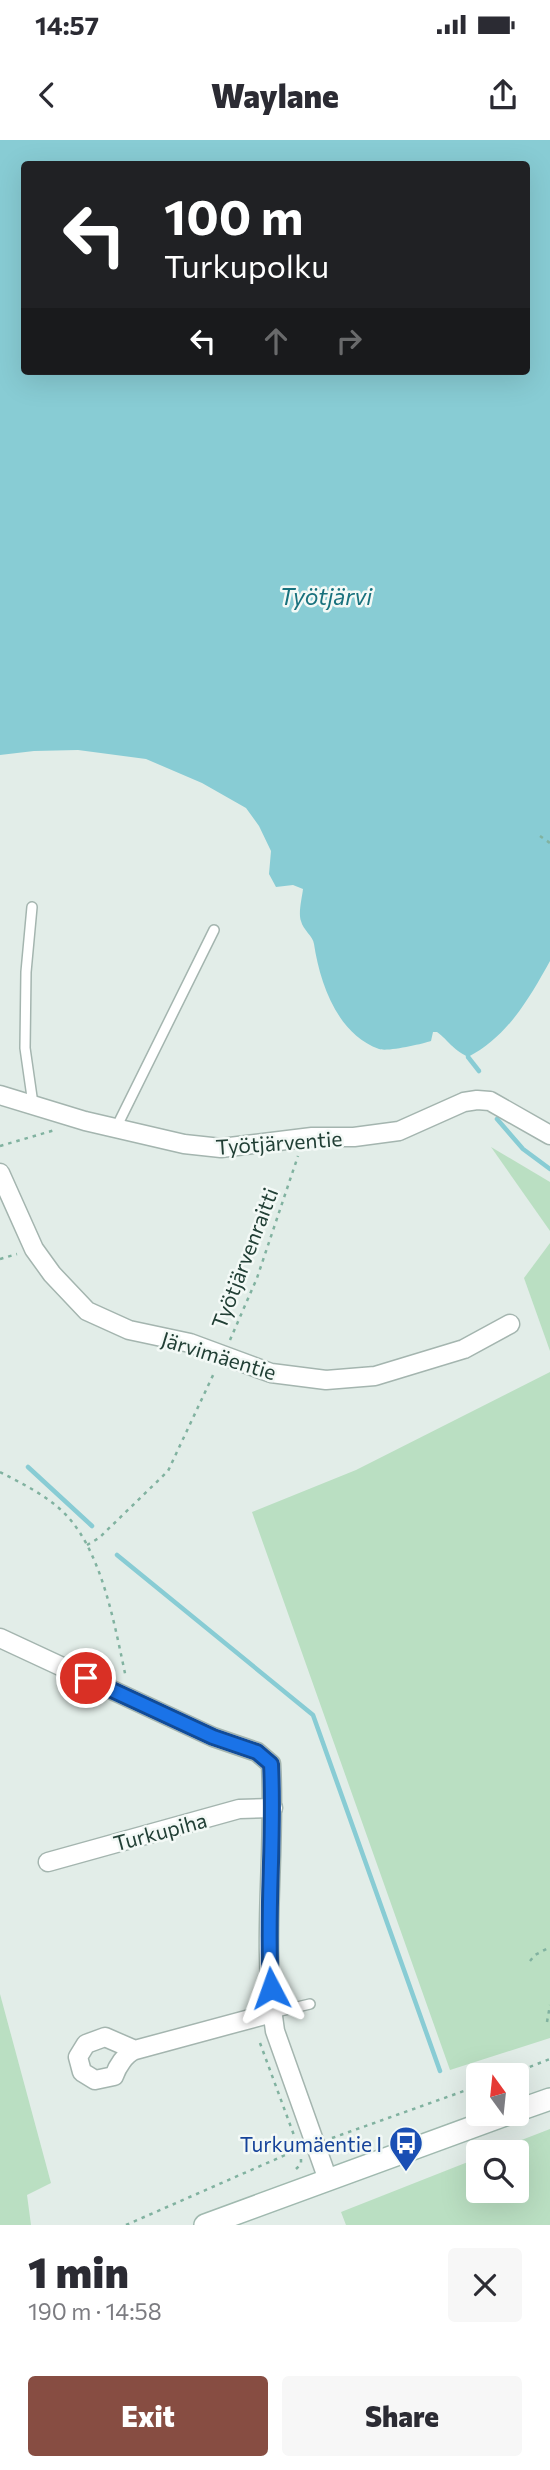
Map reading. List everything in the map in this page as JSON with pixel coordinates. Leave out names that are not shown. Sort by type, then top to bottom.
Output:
[{"type":"street","name":"Työtjärventie","points":[[2,1100],[184,1144],[221,1148],[312,1137],[354,1137],[399,1131],[464,1102],[477,1100],[490,1101],[550,1135]]},
{"type":"street","name":"Järvimäentie","points":[[0,1173],[34,1249],[52,1274],[87,1311],[129,1330],[190,1343],[271,1373],[326,1380],[375,1376],[464,1349],[510,1324]]},
{"type":"street","points":[[0,1638],[213,1737],[257,1752],[271,1764],[273,1808],[264,2016],[275,2031],[328,2180]]},
{"type":"street","name":"Turkupiha","points":[[48,1863],[239,1809],[273,1808]]},
{"type":"street","points":[[135,2050],[264,2016]]},
{"type":"street","points":[[529,2106],[550,2099]]},
{"type":"street","points":[[205,2225],[475,2126]]},
{"type":"lane","points":[[32,907],[26,972],[25,1048],[33,1106]]},
{"type":"lane","points":[[116,1128],[214,930]]},
{"type":"lane","points":[[264,2016],[310,2004]]},
{"type":"path","points":[[540,836],[550,843]]},
{"type":"path","points":[[0,1146],[85,1121]]},
{"type":"path","name":"Työtjärvenraitti","points":[[87,1545],[99,1538],[168,1471],[257,1278],[298,1156]]},
{"type":"path","points":[[0,1482],[2,1473],[50,1500],[68,1517],[87,1545],[98,1572],[116,1635],[126,1682]]},
{"type":"path","points":[[530,1961],[550,1947]]},
{"type":"path","points":[[547,2022],[550,2005]]},
{"type":"path","points":[[264,2016],[261,2047],[288,2123],[301,2148],[301,2164],[296,2169]]},
{"type":"path","points":[[529,2067],[550,2059]]},
{"type":"green space","points":[[491,1147],[550,1182],[550,1231]]},
{"type":"green space","points":[[550,1243],[550,1351],[524,1278]]},
{"type":"green space","points":[[550,1372],[550,2038],[450,2070],[252,1512],[356,1470]]},
{"type":"green space","points":[[0,1994],[51,2183],[27,2195],[31,2225],[0,2225]]},
{"type":"green space","points":[[550,2129],[550,2225],[346,2225],[341,2212],[466,2163],[466,2203],[529,2203],[529,2140],[522,2140]]},
{"type":"water","name":"Työtjärvi","points":[[0,140],[550,140],[550,961],[525,1003],[506,1028],[482,1049],[468,1057],[437,1032],[433,1032],[431,1041],[397,1049],[383,1050],[364,1042],[342,1019],[326,990],[313,941],[300,918],[303,889],[293,885],[276,887],[269,874],[271,851],[259,826],[246,808],[202,783],[146,759],[78,750],[0,755]]},
{"type":"waterway","points":[[468,1057],[479,1071]]},
{"type":"waterway","points":[[497,1119],[523,1149],[550,1169]]},
{"type":"waterway","points":[[28,1467],[92,1526]]},
{"type":"waterway","points":[[117,1555],[313,1715],[440,2071]]},
{"type":"place","name":"Turkumäentie I","points":[[406,2173]]},
{"type":"route","points":[[86,1678],[213,1737],[257,1752],[271,1764],[273,1808],[268,1939],[271,1988]]}]
